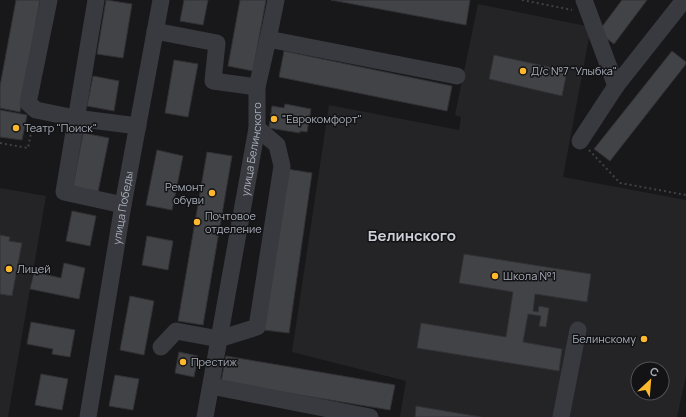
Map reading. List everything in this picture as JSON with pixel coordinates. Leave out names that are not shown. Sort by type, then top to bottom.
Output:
[{"type":"street","points":[[49,0],[28,103],[36,110],[75,118],[138,126]]},
{"type":"street","points":[[96,0],[75,118],[64,192],[123,205]]},
{"type":"street","name":"улица Победы","points":[[88,417],[123,205],[161,0]]},
{"type":"street","name":"улица Белинского","points":[[205,417],[257,128],[257,87],[276,0]]},
{"type":"street","points":[[580,141],[616,86],[684,0]]},
{"type":"street","points":[[586,6],[616,86]]},
{"type":"street","points":[[155,31],[217,43],[213,81],[257,87]]},
{"type":"street","points":[[268,39],[457,76]]},
{"type":"street","points":[[161,347],[176,331],[219,338],[258,327],[282,166],[277,145],[257,128]]},
{"type":"street","points":[[561,417],[578,330]]},
{"type":"street","points":[[211,386],[370,417]]},
{"type":"path","points":[[522,0],[586,6]]},
{"type":"path","points":[[0,143],[28,148],[36,110]]},
{"type":"path","points":[[580,141],[620,183],[686,196]]},
{"type":"shaded area","name":"Школа №1","points":[[478,4],[591,27],[563,177],[686,200],[686,376],[677,417],[400,417],[406,381],[292,352],[329,105],[459,130],[461,117],[455,115]]},
{"type":"shaded area","points":[[0,188],[46,196],[8,417],[0,417]]},
{"type":"building","points":[[16,0],[40,0],[20,112],[0,108],[0,86]]},
{"type":"building","points":[[106,0],[132,4],[123,58],[97,54]]},
{"type":"building","points":[[184,0],[208,0],[203,25],[180,21]]},
{"type":"building","points":[[240,0],[266,0],[253,71],[228,66]]},
{"type":"building","points":[[331,0],[470,0],[466,25]]},
{"type":"building","points":[[622,0],[647,0],[614,44],[598,32]]},
{"type":"building","points":[[284,51],[452,86],[447,111],[279,77]]},
{"type":"building","points":[[672,51],[686,62],[686,64],[610,161],[594,149]]},
{"type":"building","points":[[494,55],[567,71],[562,96],[489,79]]},
{"type":"building","points":[[174,60],[198,64],[188,117],[165,113]]},
{"type":"building","points":[[93,76],[119,81],[114,111],[87,106]]},
{"type":"building","points":[[285,104],[311,109],[307,132],[300,131],[300,133],[269,128],[272,106],[284,108]]},
{"type":"building","points":[[0,110],[27,115],[22,140],[0,137]]},
{"type":"building","points":[[83,133],[109,138],[98,192],[73,187]]},
{"type":"building","points":[[157,150],[183,156],[172,210],[146,205]]},
{"type":"building","points":[[207,152],[232,156],[203,325],[178,321]]},
{"type":"building","points":[[287,169],[312,173],[289,333],[264,330]]},
{"type":"building","points":[[72,211],[96,216],[90,246],[66,241]]},
{"type":"building","name":"Лицей","points":[[0,235],[10,237],[9,241],[22,243],[12,296],[0,294]]},
{"type":"building","points":[[147,236],[173,241],[168,270],[142,265]]},
{"type":"building","points":[[464,254],[591,274],[587,302],[535,294],[533,311],[538,312],[539,306],[549,308],[546,327],[539,326],[541,316],[528,314],[523,342],[562,349],[559,371],[417,348],[421,323],[506,337],[513,292],[459,283]]},
{"type":"building","points":[[64,263],[85,268],[79,299],[30,289],[34,272],[61,278]]},
{"type":"building","points":[[130,296],[154,301],[144,355],[120,350]]},
{"type":"building","points":[[31,322],[75,330],[70,357],[52,354],[53,349],[27,344]]},
{"type":"building","points":[[179,352],[198,356],[194,377],[175,373]]},
{"type":"building","points":[[226,356],[395,385],[390,410],[221,382]]},
{"type":"building","points":[[41,374],[68,379],[62,410],[35,405]]},
{"type":"building","points":[[115,375],[139,379],[133,410],[109,406]]},
{"type":"building","points":[[416,406],[481,417],[415,417]]},
{"type":"place","name":"Д/с №7 \"Улыбка\"","points":[[523,71]]},
{"type":"place","name":"\"Еврокомфорт\"","points":[[274,119]]},
{"type":"place","name":"Театр \"Поиск\"","points":[[16,128]]},
{"type":"place","name":"Ремонт обуви","points":[[212,193]]},
{"type":"place","name":"Почтовое отделение","points":[[197,222]]},
{"type":"place","name":"Лицей","points":[[9,269]]},
{"type":"place","name":"Школа №1","points":[[495,276]]},
{"type":"place","name":"Белинскому","points":[[644,339]]},
{"type":"place","name":"Престиж","points":[[183,362]]},
{"type":"district","name":"Белинского","points":[[412,236]]}]
